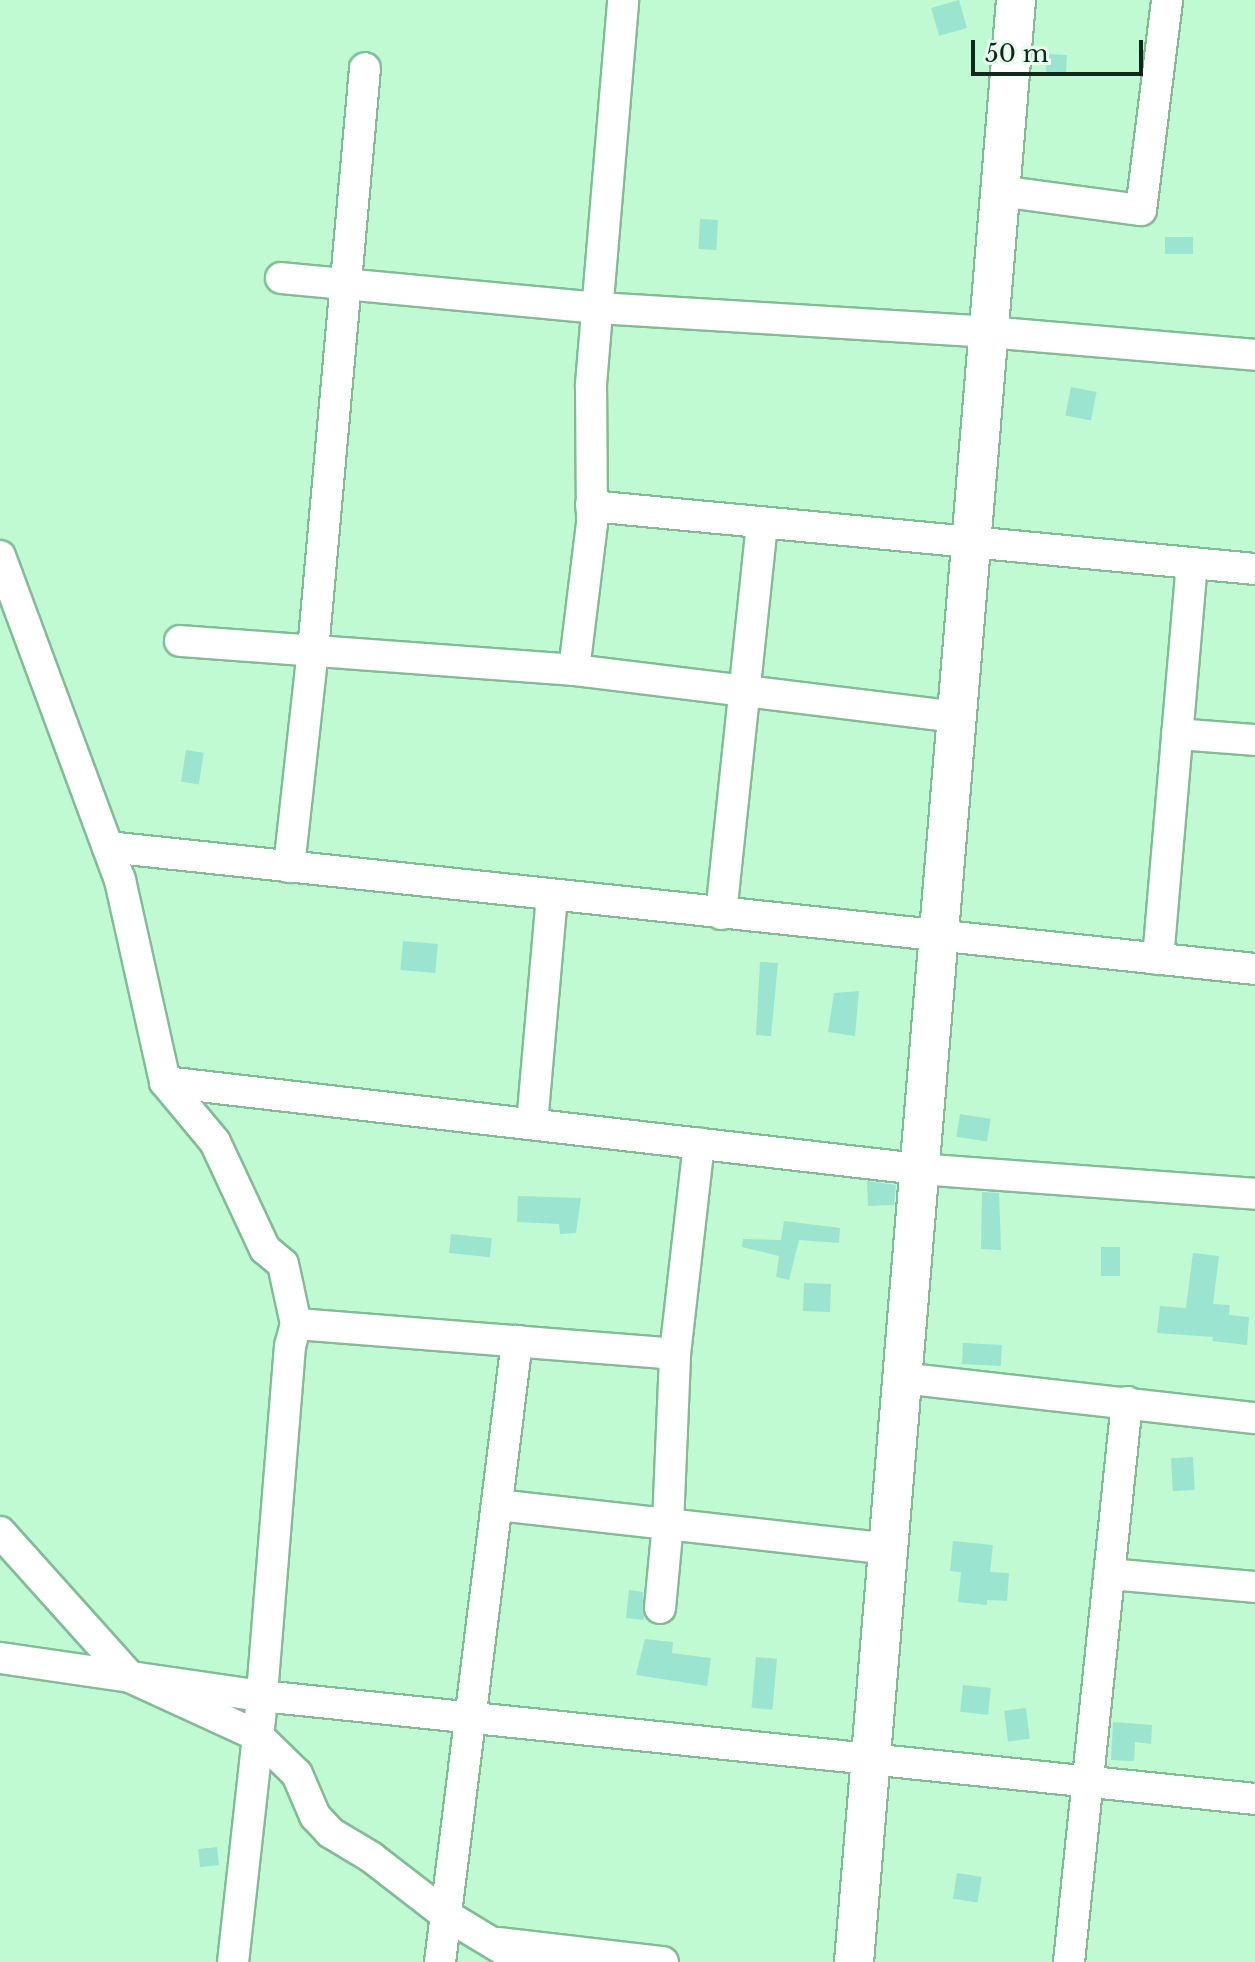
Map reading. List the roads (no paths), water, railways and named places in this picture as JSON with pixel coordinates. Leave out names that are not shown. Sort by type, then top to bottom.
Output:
[{"type":"main road","points":[[854,1962],[1016,0]]},
{"type":"street","points":[[574,670],[591,506],[591,384],[623,0]]},
{"type":"street","points":[[1000,191],[1141,210],[1167,0]]},
{"type":"street","points":[[289,867],[313,651],[365,68]]},
{"type":"street","points":[[281,278],[597,308],[988,332],[1255,355]]},
{"type":"street","points":[[591,506],[1255,569]]},
{"type":"street","points":[[721,914],[762,523]]},
{"type":"street","points":[[0,556],[120,880],[165,1082],[215,1142],[265,1249],[283,1264],[296,1324],[290,1346],[262,1696],[233,1962]]},
{"type":"street","points":[[1158,959],[1192,563]]},
{"type":"street","points":[[180,641],[574,670],[956,717]]},
{"type":"street","points":[[1177,734],[1255,740]]},
{"type":"street","points":[[108,847],[1255,969]]},
{"type":"street","points":[[532,1124],[552,895]]},
{"type":"street","points":[[165,1082],[918,1169],[1255,1194]]},
{"type":"street","points":[[660,1608],[668,1524],[675,1354],[699,1143]]},
{"type":"street","points":[[296,1324],[675,1354]]},
{"type":"street","points":[[443,1938],[517,1341]]},
{"type":"street","points":[[902,1378],[1255,1418]]},
{"type":"street","points":[[1069,1962],[1127,1402]]},
{"type":"street","points":[[498,1505],[889,1549]]},
{"type":"street","points":[[0,1532],[130,1677],[258,1736],[297,1774],[315,1816],[331,1833],[371,1857],[443,1938],[595,1958],[663,1962]]},
{"type":"street","points":[[1109,1574],[1255,1587]]},
{"type":"street","points":[[0,1658],[262,1696],[1255,1799]]},
{"type":"street","points":[[489,1942],[524,1962]]}]
